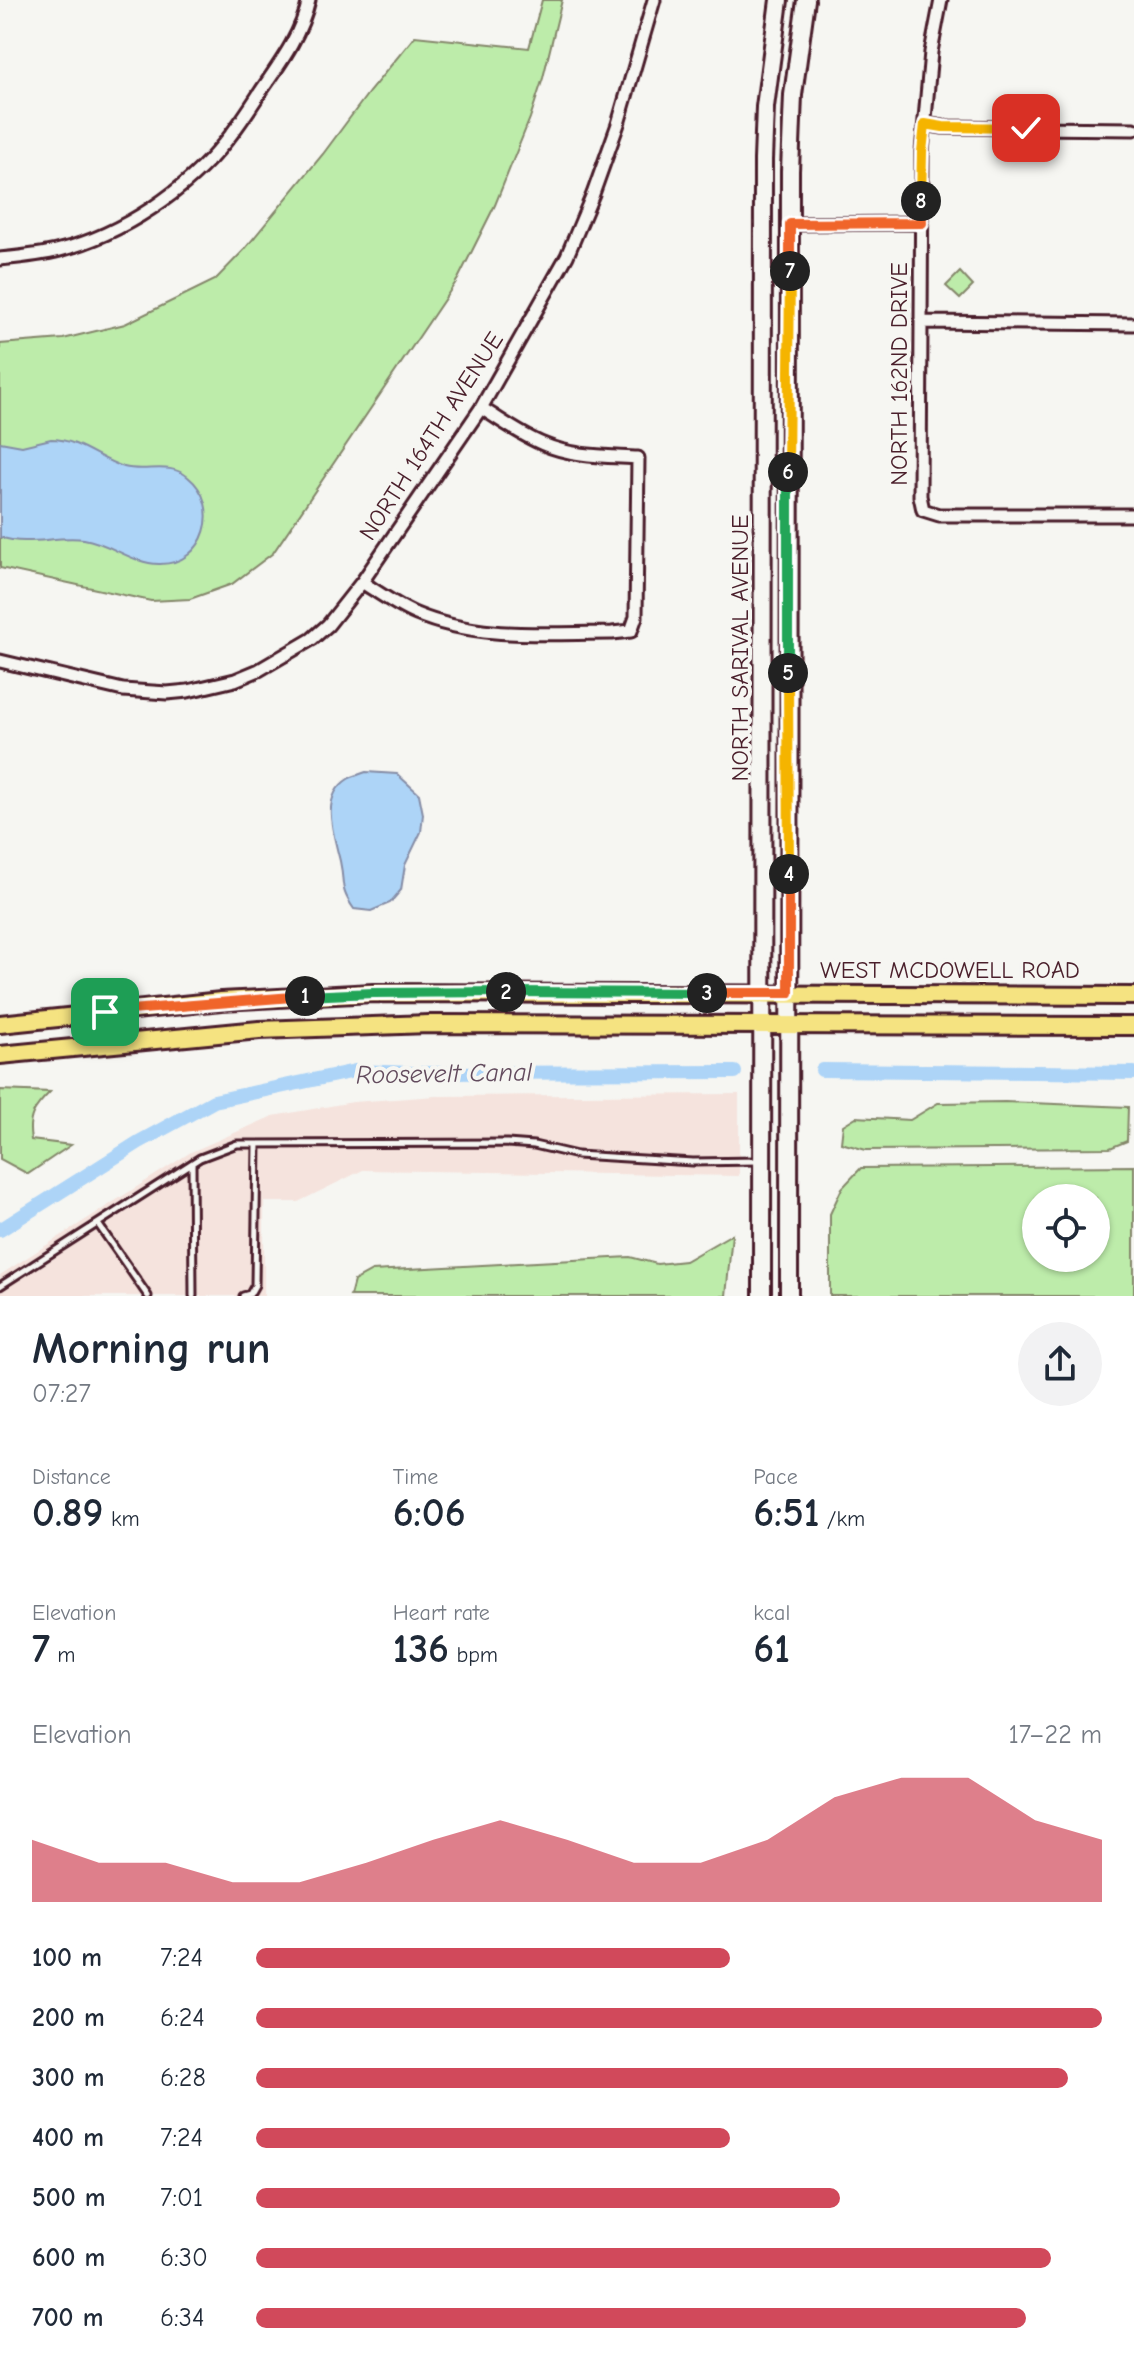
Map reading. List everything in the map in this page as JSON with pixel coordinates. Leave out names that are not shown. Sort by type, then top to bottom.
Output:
[{"type":"main road","name":"NORTH SARIVAL AVENUE","points":[[762,1296],[763,160],[765,107],[779,0]]},
{"type":"main road","name":"NORTH SARIVAL AVENUE","points":[[789,1296],[790,224],[793,95],[806,0]]},
{"type":"main road","name":"WEST MCDOWELL ROAD","points":[[0,1024],[221,1001],[373,993],[1134,996]]},
{"type":"main road","points":[[0,1055],[259,1030],[429,1024],[1134,1026]]},
{"type":"street","points":[[0,259],[61,250],[88,241],[142,214],[175,190],[211,157],[239,124],[284,58],[304,20],[309,0]]},
{"type":"street","name":"NORTH 164TH AVENUE","points":[[2,661],[123,690],[167,693],[208,687],[259,670],[312,639],[328,625],[362,582],[481,408],[567,256],[593,194],[639,58],[654,0]]},
{"type":"street","name":"NORTH 162ND DRIVE","points":[[941,0],[931,52],[922,152],[920,496],[923,510],[939,515],[1134,515]]},
{"type":"street","points":[[925,124],[943,127],[1134,129]]},
{"type":"street","points":[[790,224],[922,223]]},
{"type":"street","points":[[921,322],[1134,324]]},
{"type":"street","points":[[362,582],[414,613],[455,627],[498,633],[631,631],[636,617],[638,458],[564,451],[532,439],[481,408]]},
{"type":"street","points":[[0,675],[2,661]]},
{"type":"lane","points":[[243,1296],[250,1294],[255,1285],[257,1143]]},
{"type":"lane","points":[[0,1286],[200,1158],[237,1144],[507,1143],[534,1145],[577,1155],[693,1162],[763,1161]]},
{"type":"lane","points":[[192,1164],[193,1296]]},
{"type":"lane","points":[[98,1224],[148,1296]]},
{"type":"shaded area","points":[[739,1094],[739,1176],[363,1170],[298,1202],[264,1202],[264,1296],[0,1296],[0,1275],[191,1152],[273,1116],[353,1102],[436,1096]]},
{"type":"green space","points":[[542,0],[562,0],[530,118],[495,205],[458,279],[273,553],[232,584],[190,599],[151,601],[0,568],[0,344],[63,339],[125,324],[215,280],[244,250],[323,154],[415,36],[529,48]]},
{"type":"green space","points":[[960,272],[973,286],[960,299],[946,286]]},
{"type":"green space","points":[[0,1090],[50,1092],[33,1113],[31,1140],[71,1145],[28,1174],[0,1159]]},
{"type":"green space","points":[[1005,1102],[1128,1107],[1127,1141],[1110,1148],[866,1150],[841,1143],[843,1125],[856,1117],[910,1120],[938,1103]]},
{"type":"green space","points":[[1134,1166],[1134,1296],[830,1296],[830,1214],[842,1188],[861,1168]]},
{"type":"green space","points":[[732,1234],[726,1296],[350,1296],[354,1281],[372,1271],[630,1257],[657,1264],[685,1261]]},
{"type":"water","points":[[51,439],[71,442],[124,467],[165,468],[188,477],[199,489],[205,503],[207,517],[198,544],[188,555],[175,562],[159,564],[140,561],[84,539],[21,541],[0,537],[0,442],[22,446]]},
{"type":"water","points":[[366,772],[397,774],[419,794],[423,814],[421,832],[405,865],[401,890],[390,903],[371,911],[354,909],[346,896],[331,817],[331,806],[339,787],[348,779]]},
{"type":"waterway","name":"Roosevelt Canal","points":[[822,1070],[1134,1073]]},
{"type":"waterway","name":"Roosevelt Canal","points":[[0,1230],[139,1142],[214,1101],[355,1071],[735,1072]]},
{"type":"route","points":[[105,1012],[263,998],[373,993],[789,993],[790,224],[922,223],[925,124],[1026,128]]}]
